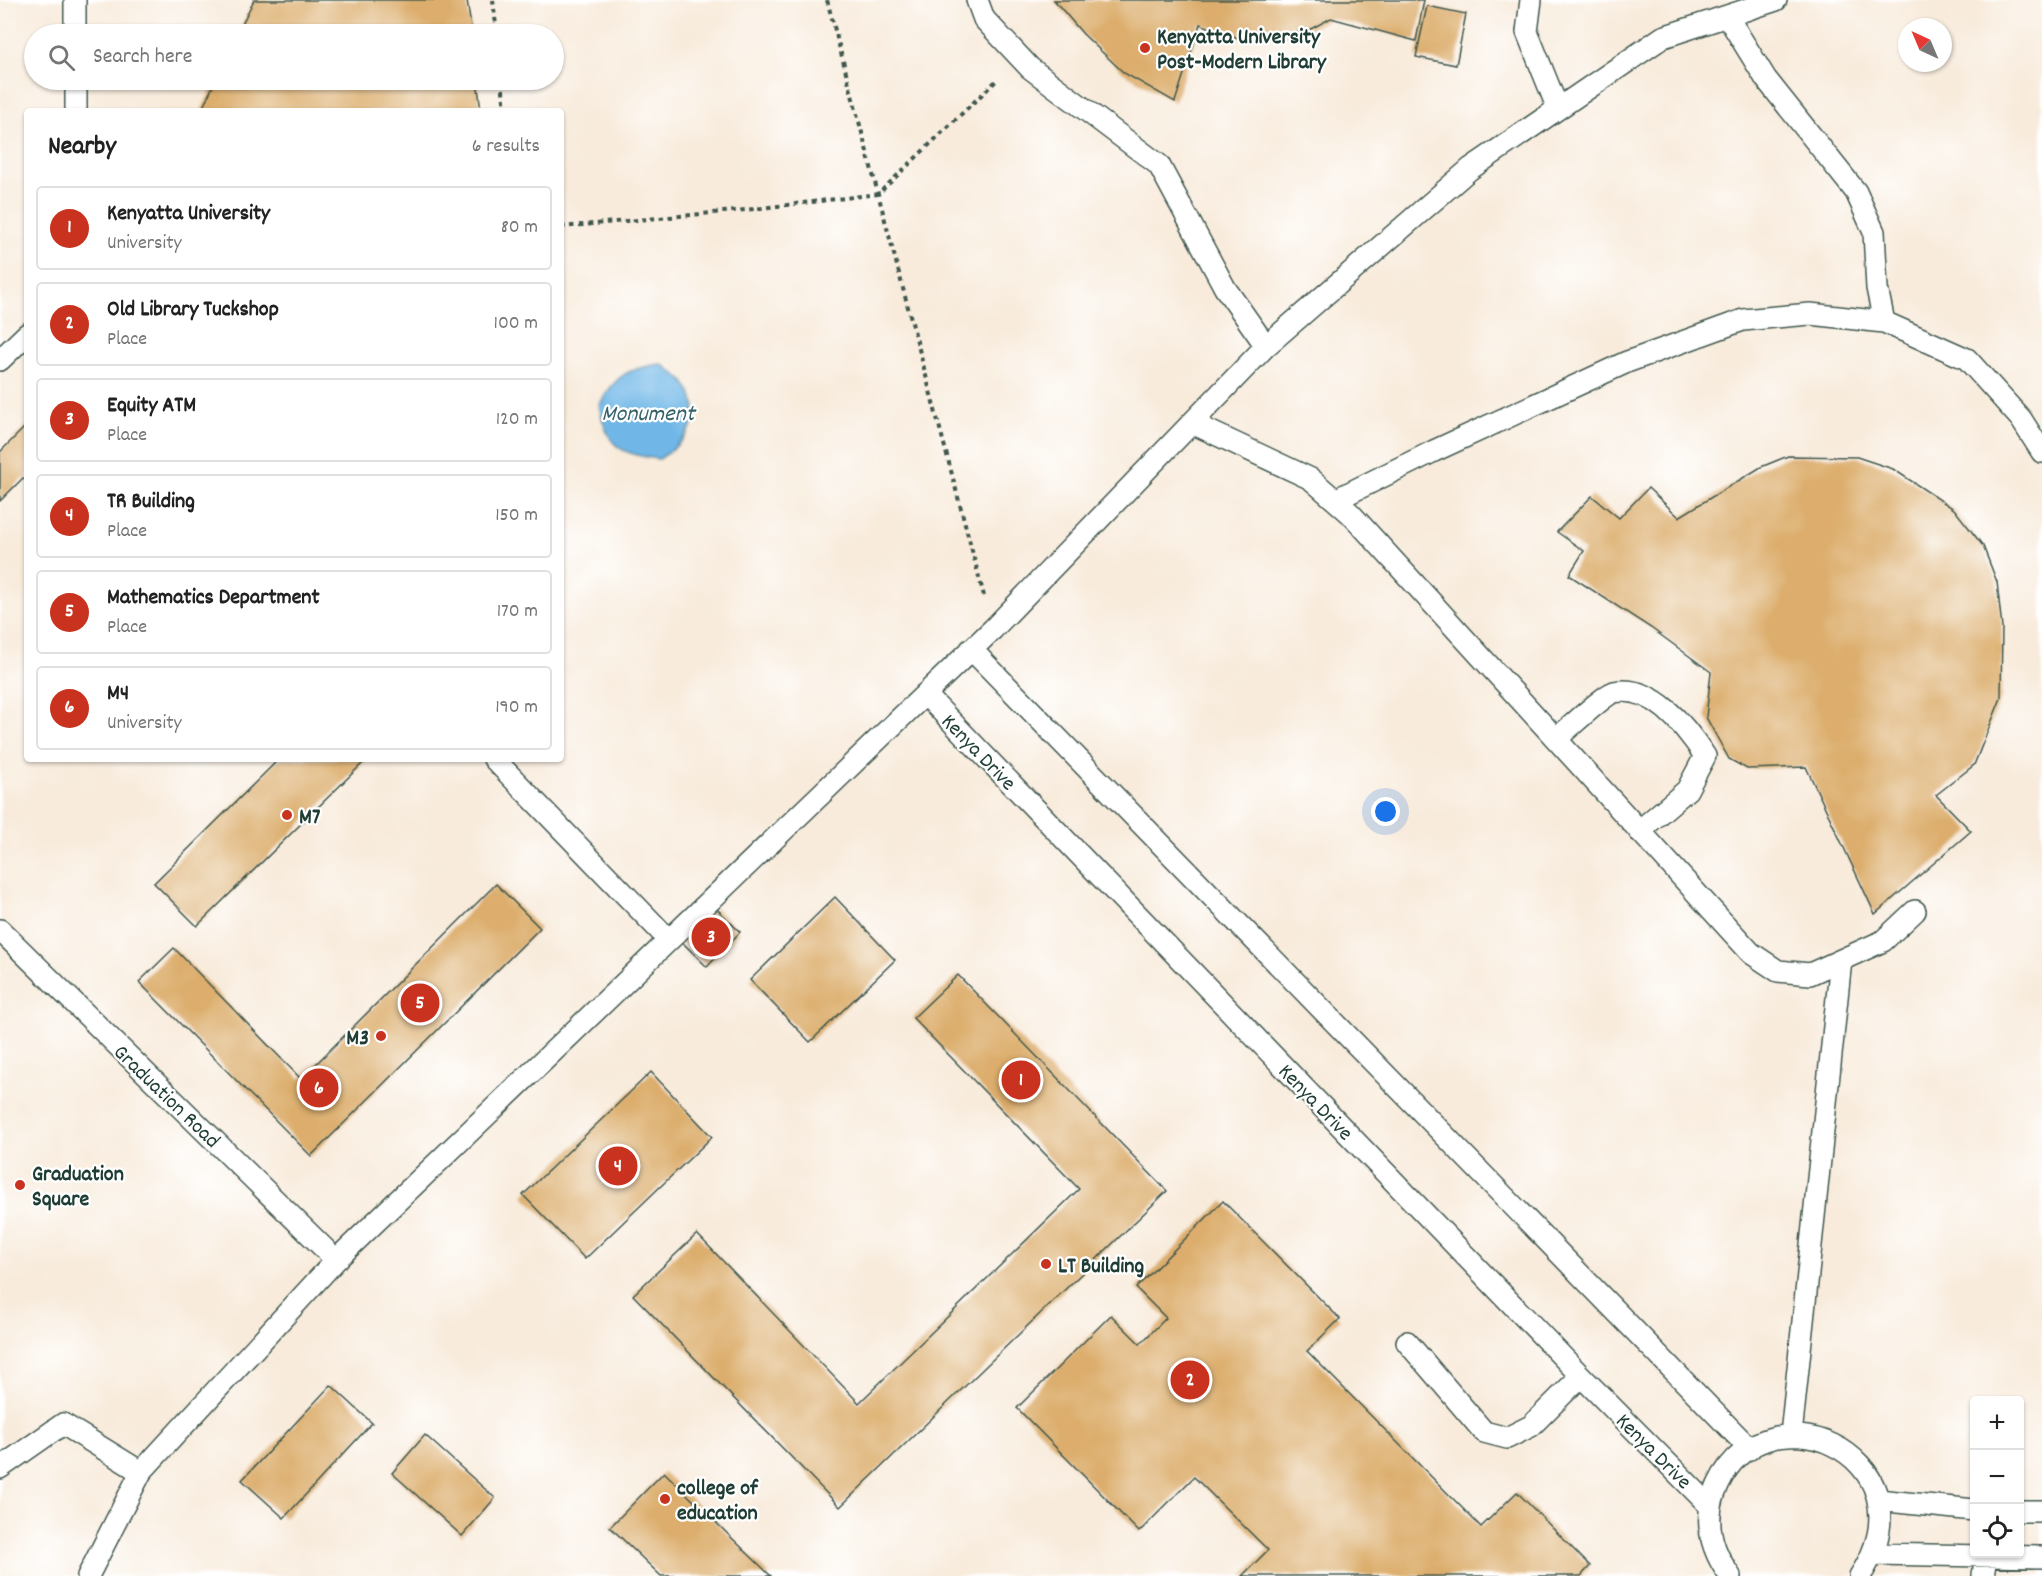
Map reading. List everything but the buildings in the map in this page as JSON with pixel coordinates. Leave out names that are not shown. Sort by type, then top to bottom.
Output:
[{"type":"lane","points":[[75,0],[75,24]]},
{"type":"lane","points":[[977,0],[984,19],[1021,58],[1159,165],[1225,288],[1266,346]]},
{"type":"lane","points":[[1531,0],[1527,32],[1558,109]]},
{"type":"lane","points":[[88,1576],[141,1472],[336,1260],[993,628],[1266,346],[1470,169],[1664,37],[1776,0]]},
{"type":"lane","points":[[1727,16],[1766,78],[1856,192],[1874,232],[1877,288],[1884,322]]},
{"type":"lane","points":[[76,90],[76,108]]},
{"type":"lane","points":[[1335,500],[1434,450],[1627,362],[1743,320],[1810,314],[1884,322],[1966,359],[2021,419],[2042,452]]},
{"type":"lane","points":[[0,360],[24,337]]},
{"type":"lane","points":[[1192,423],[1311,479],[1351,514],[1751,953],[1778,970],[1810,974],[1884,941],[1915,911]]},
{"type":"lane","points":[[971,649],[1750,1449]]},
{"type":"lane","points":[[1556,739],[1613,692],[1640,692],[1665,709],[1691,734],[1705,756],[1688,790],[1639,831]]},
{"type":"lane","name":"Kenya Drive","points":[[925,694],[1581,1376],[1710,1506]]},
{"type":"lane","points":[[497,762],[669,940]]},
{"type":"lane","name":"Graduation Road","points":[[0,930],[336,1260]]},
{"type":"lane","points":[[1791,1435],[1841,960]]},
{"type":"lane","points":[[1407,1342],[1484,1432],[1507,1438],[1531,1426],[1581,1376]]},
{"type":"lane","points":[[0,1468],[63,1424],[141,1472]]},
{"type":"lane","points":[[1730,1576],[1718,1560],[1709,1533],[1710,1506],[1719,1479],[1737,1458],[1750,1449],[1762,1442],[1791,1435],[1820,1438],[1846,1451],[1866,1473],[1878,1500],[1880,1527],[1874,1554],[1860,1576]]},
{"type":"lane","points":[[1878,1500],[1970,1510]]},
{"type":"lane","points":[[2024,1511],[2042,1511]]},
{"type":"lane","points":[[1874,1554],[1984,1566],[2042,1557]]},
{"type":"path","points":[[494,0],[496,24]]},
{"type":"path","points":[[827,0],[993,628]]},
{"type":"path","points":[[564,227],[745,210],[878,194],[1021,58]]},
{"type":"path","points":[[503,90],[505,108]]},
{"type":"water","name":"Monument","points":[[662,364],[684,382],[695,405],[691,426],[686,435],[659,459],[633,454],[617,446],[611,440],[599,406],[611,387],[624,375],[640,368]]},
{"type":"place","name":"Kenyatta University Post-Modern Library","points":[[1145,48]]},
{"type":"place","name":"M7","points":[[287,815]]},
{"type":"place","name":"Equity ATM","points":[[711,937]]},
{"type":"place","name":"Mathematics Department","points":[[420,1003]]},
{"type":"place","name":"M3","points":[[381,1036]]},
{"type":"place","name":"Kenyatta University","points":[[1021,1080]]},
{"type":"place","name":"M4","points":[[319,1088]]},
{"type":"place","name":"TR Building","points":[[618,1166]]},
{"type":"place","name":"Graduation Square","points":[[20,1185]]},
{"type":"place","name":"LT Building","points":[[1046,1264]]},
{"type":"place","name":"Old Library Tuckshop","points":[[1190,1380]]},
{"type":"place","name":"college of education","points":[[665,1499]]}]
